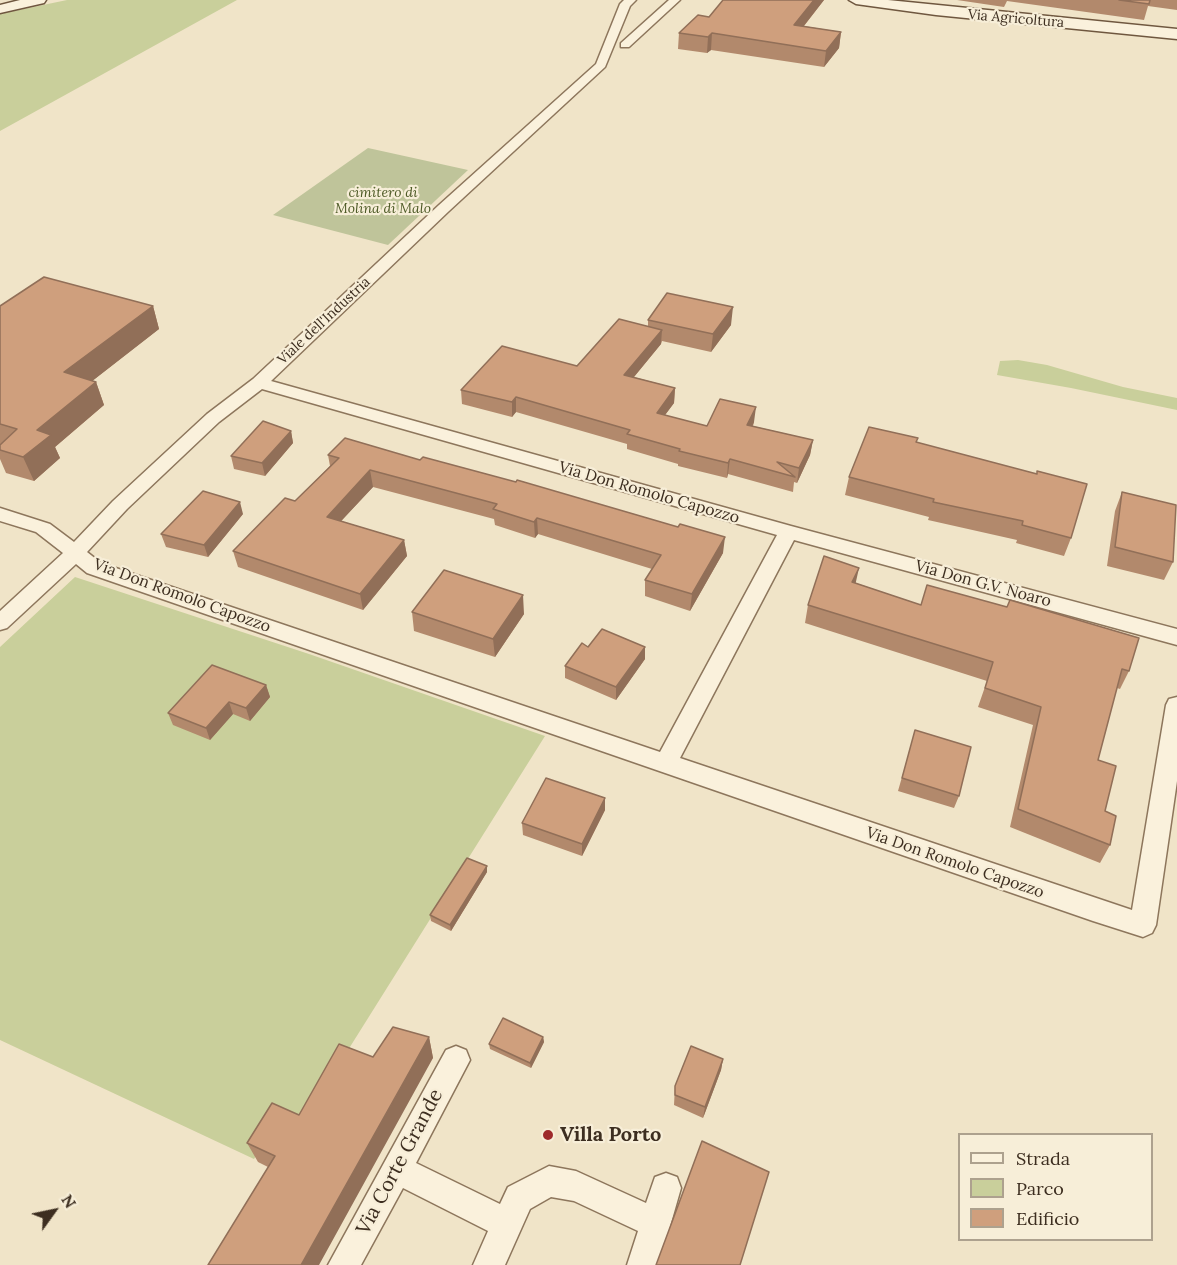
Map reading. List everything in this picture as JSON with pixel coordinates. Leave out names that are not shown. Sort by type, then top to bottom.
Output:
[{"type":"main road","points":[[0,9],[39,0]]},
{"type":"main road","name":"Via Agricoltura","points":[[856,0],[936,11],[1177,34]]},
{"type":"street","points":[[625,45],[632,11],[675,0]]},
{"type":"street","name":"Viale dell'Industria","points":[[0,623],[74,554],[120,505],[205,426],[259,383],[444,208],[601,65],[632,11]]},
{"type":"street","name":"Via Don Romolo Capozzo","points":[[259,383],[788,532]]},
{"type":"street","name":"Via Don Romolo Capozzo","points":[[0,514],[43,528],[94,568],[1143,925],[1177,705]]},
{"type":"street","points":[[666,763],[788,532]]},
{"type":"street","name":"Via Don G.V. Noaro","points":[[788,532],[1177,637]]},
{"type":"street","name":"Via Corte Grande","points":[[344,1265],[456,1060]]},
{"type":"street","points":[[397,1169],[507,1224]]},
{"type":"street","points":[[489,1265],[519,1198],[549,1181],[576,1186],[655,1223]]},
{"type":"street","points":[[643,1265],[666,1188]]},
{"type":"green space","points":[[67,0],[237,0],[0,131],[0,14]]},
{"type":"green space","name":"cimitero di Molina di Malo","points":[[368,148],[468,170],[388,245],[273,215]]},
{"type":"green space","points":[[1018,360],[1047,365],[1123,387],[1177,398],[1177,410],[997,375],[1000,361]]},
{"type":"green space","points":[[75,577],[309,654],[545,736],[306,1117],[285,1110],[254,1159],[0,1040],[0,647]]},
{"type":"building","points":[[723,0],[814,0],[794,25],[841,32],[826,51],[712,33],[708,37],[679,33],[698,15],[709,17]]},
{"type":"building","points":[[1119,0],[1150,0],[1149,4]]},
{"type":"building","points":[[44,277],[153,306],[64,372],[96,382],[37,430],[51,435],[23,457],[0,450],[0,445],[17,429],[0,424],[0,306]]},
{"type":"building","points":[[667,293],[733,307],[713,334],[648,320]]},
{"type":"building","points":[[619,319],[662,330],[624,375],[675,388],[657,413],[707,426],[720,399],[756,407],[747,425],[813,440],[799,468],[777,462],[795,477],[730,459],[728,463],[679,451],[680,449],[627,434],[630,430],[516,397],[512,402],[461,390],[502,346],[577,366]]},
{"type":"building","points":[[263,421],[291,431],[262,463],[231,456]]},
{"type":"building","points":[[869,427],[918,438],[916,442],[1037,474],[1037,471],[1087,484],[1071,538],[1022,525],[1023,521],[933,502],[934,499],[849,477]]},
{"type":"building","points":[[345,438],[420,460],[423,457],[516,482],[517,480],[678,527],[680,524],[725,537],[692,594],[645,580],[661,555],[537,518],[534,522],[493,509],[497,504],[370,470],[327,517],[404,540],[360,594],[233,551],[285,498],[295,501],[339,458],[328,455]]},
{"type":"building","points":[[203,491],[240,502],[204,545],[161,534]]},
{"type":"building","points":[[1122,492],[1176,505],[1173,562],[1115,547]]},
{"type":"building","points":[[824,556],[859,568],[852,582],[921,605],[927,585],[1007,607],[1010,600],[1139,638],[1129,671],[1122,669],[1098,760],[1116,766],[1105,811],[1116,816],[1110,845],[1018,809],[1041,707],[985,688],[993,662],[808,605]]},
{"type":"building","points":[[444,570],[523,595],[493,639],[412,612]]},
{"type":"building","points":[[602,629],[645,647],[616,687],[565,666],[582,643],[588,647]]},
{"type":"building","points":[[212,665],[266,685],[246,708],[229,702],[206,728],[168,713]]},
{"type":"building","points":[[915,730],[971,747],[959,796],[902,778]]},
{"type":"building","points":[[546,778],[605,798],[582,844],[522,823]]},
{"type":"building","points":[[467,858],[487,866],[450,925],[430,915]]},
{"type":"building","points":[[503,1018],[543,1037],[530,1063],[489,1044]]},
{"type":"building","points":[[393,1027],[429,1037],[301,1265],[208,1265],[275,1156],[247,1143],[272,1103],[299,1115],[339,1044],[373,1057]]},
{"type":"building","points":[[691,1046],[723,1059],[705,1107],[675,1095],[675,1086]]},
{"type":"building","points":[[702,1141],[769,1172],[740,1265],[656,1265]]},
{"type":"place","name":"Villa Porto","points":[[548,1135]]}]
